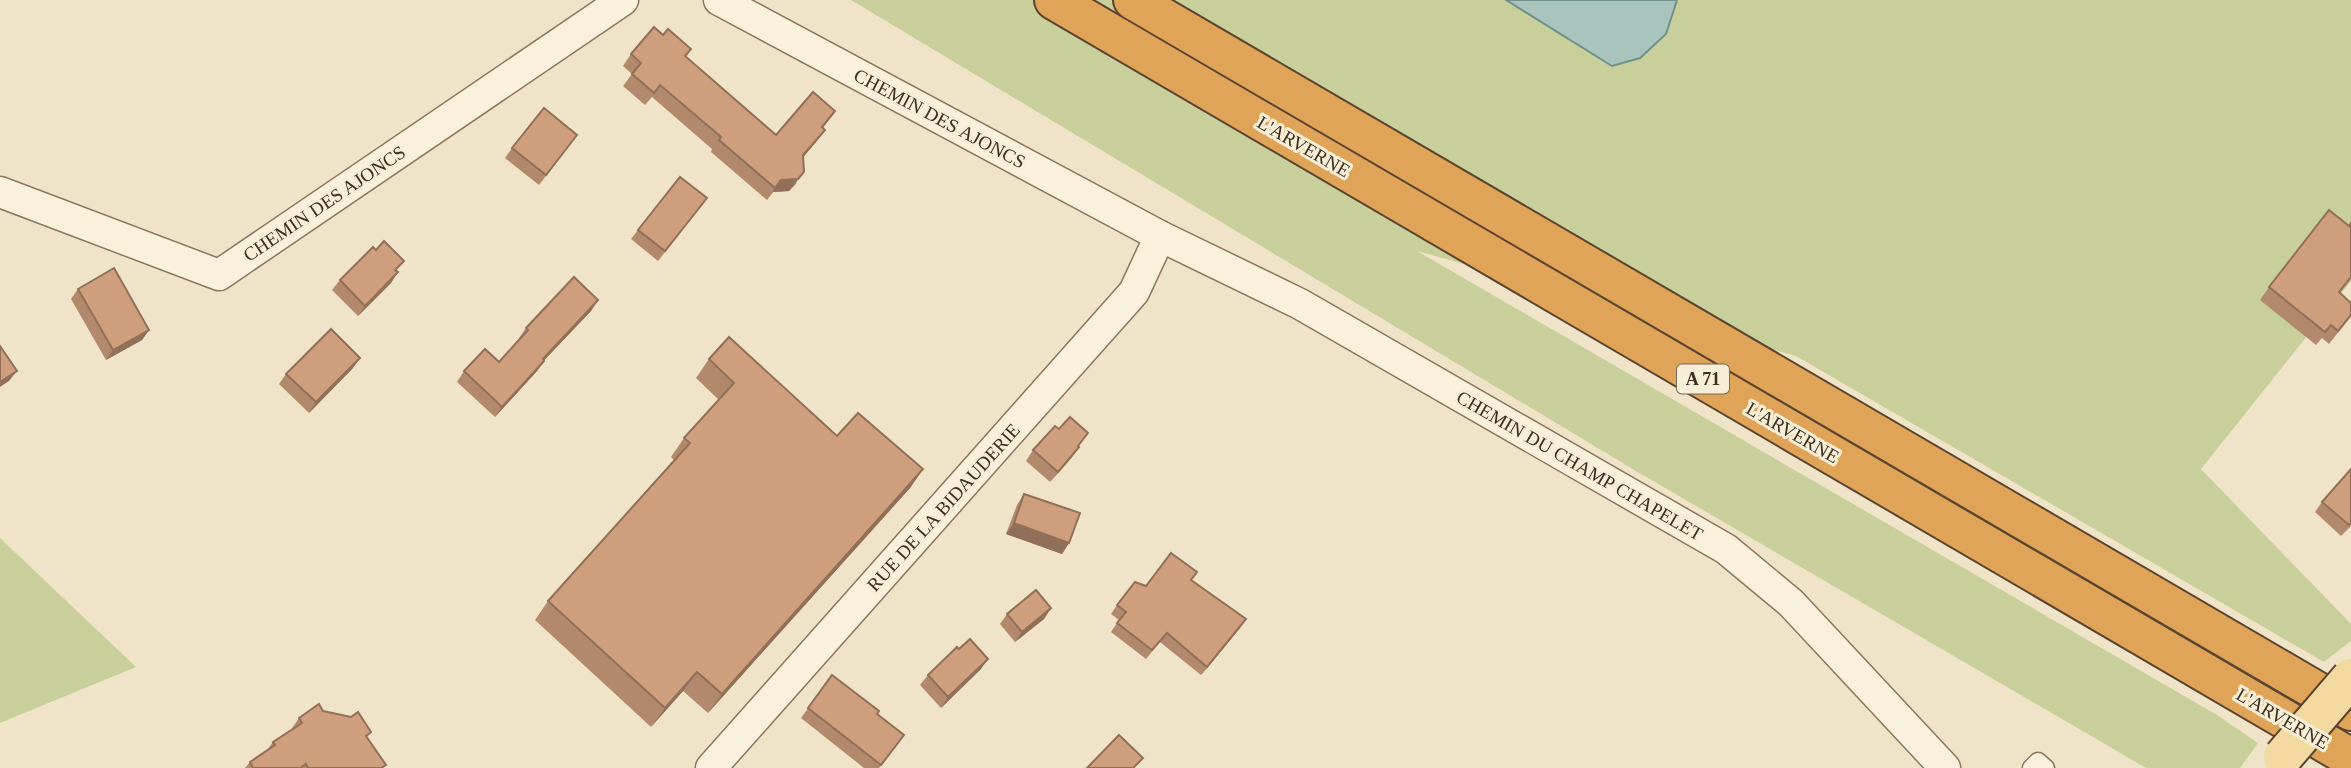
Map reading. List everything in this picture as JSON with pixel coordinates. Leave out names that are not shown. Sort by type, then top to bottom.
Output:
[{"type":"highway","name":"L'ARVERNE","points":[[1054,0],[2351,758]]},
{"type":"highway","name":"L'ARVERNE","points":[[1133,0],[2351,710]]},
{"type":"main road","points":[[2283,757],[2351,678]]},
{"type":"street","name":"CHEMIN DES AJONCS","points":[[0,192],[219,275],[622,0]]},
{"type":"street","name":"CHEMIN DES AJONCS","points":[[719,0],[1160,236]]},
{"type":"street","name":"RUE DE LA BIDAUDERIE","points":[[710,768],[1134,292],[1160,236]]},
{"type":"street","name":"CHEMIN DU CHAMP CHAPELET","points":[[1160,236],[1300,304],[1726,549],[1791,603],[1945,768]]},
{"type":"lane","points":[[2031,768],[2038,761],[2046,768]]},
{"type":"green space","points":[[851,0],[2351,0],[2351,281],[2201,469],[2351,624],[2351,641],[2324,662],[1796,356],[1417,251],[2217,715],[2258,743],[2240,768],[2146,768],[1636,471]]},
{"type":"green space","points":[[0,538],[136,667],[0,723]]},
{"type":"water","points":[[1506,0],[1677,0],[1666,34],[1640,58],[1612,66]]},
{"type":"building","points":[[654,27],[663,35],[668,29],[691,49],[685,56],[776,135],[813,92],[835,111],[822,127],[825,130],[803,155],[804,172],[798,179],[781,180],[775,188],[660,85],[654,93],[632,74],[641,63],[631,54]]},
{"type":"building","points":[[544,108],[577,135],[546,175],[512,148]]},
{"type":"building","points":[[680,177],[707,198],[665,251],[638,230]]},
{"type":"building","points":[[2329,210],[2349,226],[2351,223],[2351,277],[2339,292],[2351,303],[2351,315],[2338,331],[2331,325],[2325,332],[2269,287]]},
{"type":"building","points":[[384,241],[404,261],[395,270],[398,272],[365,306],[340,280],[373,247],[376,250]]},
{"type":"building","points":[[114,268],[149,330],[113,350],[78,289]]},
{"type":"building","points":[[574,277],[598,300],[502,407],[464,371],[485,349],[499,362],[528,330],[526,328]]},
{"type":"building","points":[[331,329],[360,358],[316,402],[286,374]]},
{"type":"building","points":[[729,337],[837,436],[858,413],[923,469],[722,694],[697,672],[665,708],[548,601],[690,443],[684,438],[734,383],[709,359]]},
{"type":"building","points":[[0,346],[17,371],[0,382]]},
{"type":"building","points":[[1070,417],[1088,433],[1058,472],[1033,450],[1055,426],[1059,429]]},
{"type":"building","points":[[2351,469],[2351,523],[2349,525],[2322,502]]},
{"type":"building","points":[[1024,494],[1080,513],[1069,543],[1014,523]]},
{"type":"building","points":[[1171,553],[1197,572],[1191,580],[1246,619],[1207,667],[1167,633],[1152,650],[1117,623],[1126,612],[1117,605],[1135,582],[1146,586]]},
{"type":"building","points":[[1036,590],[1051,608],[1022,632],[1007,614]]},
{"type":"building","points":[[970,639],[988,659],[948,697],[928,675],[957,647],[959,649]]},
{"type":"building","points":[[832,675],[879,711],[877,714],[904,735],[881,765],[808,708]]},
{"type":"building","points":[[319,704],[323,711],[351,717],[358,712],[371,732],[366,736],[386,765],[381,768],[308,768],[306,764],[300,768],[253,768],[250,762],[275,745],[273,742],[302,723],[299,718]]},
{"type":"building","points":[[1119,735],[1143,758],[1133,768],[1087,768]]}]
